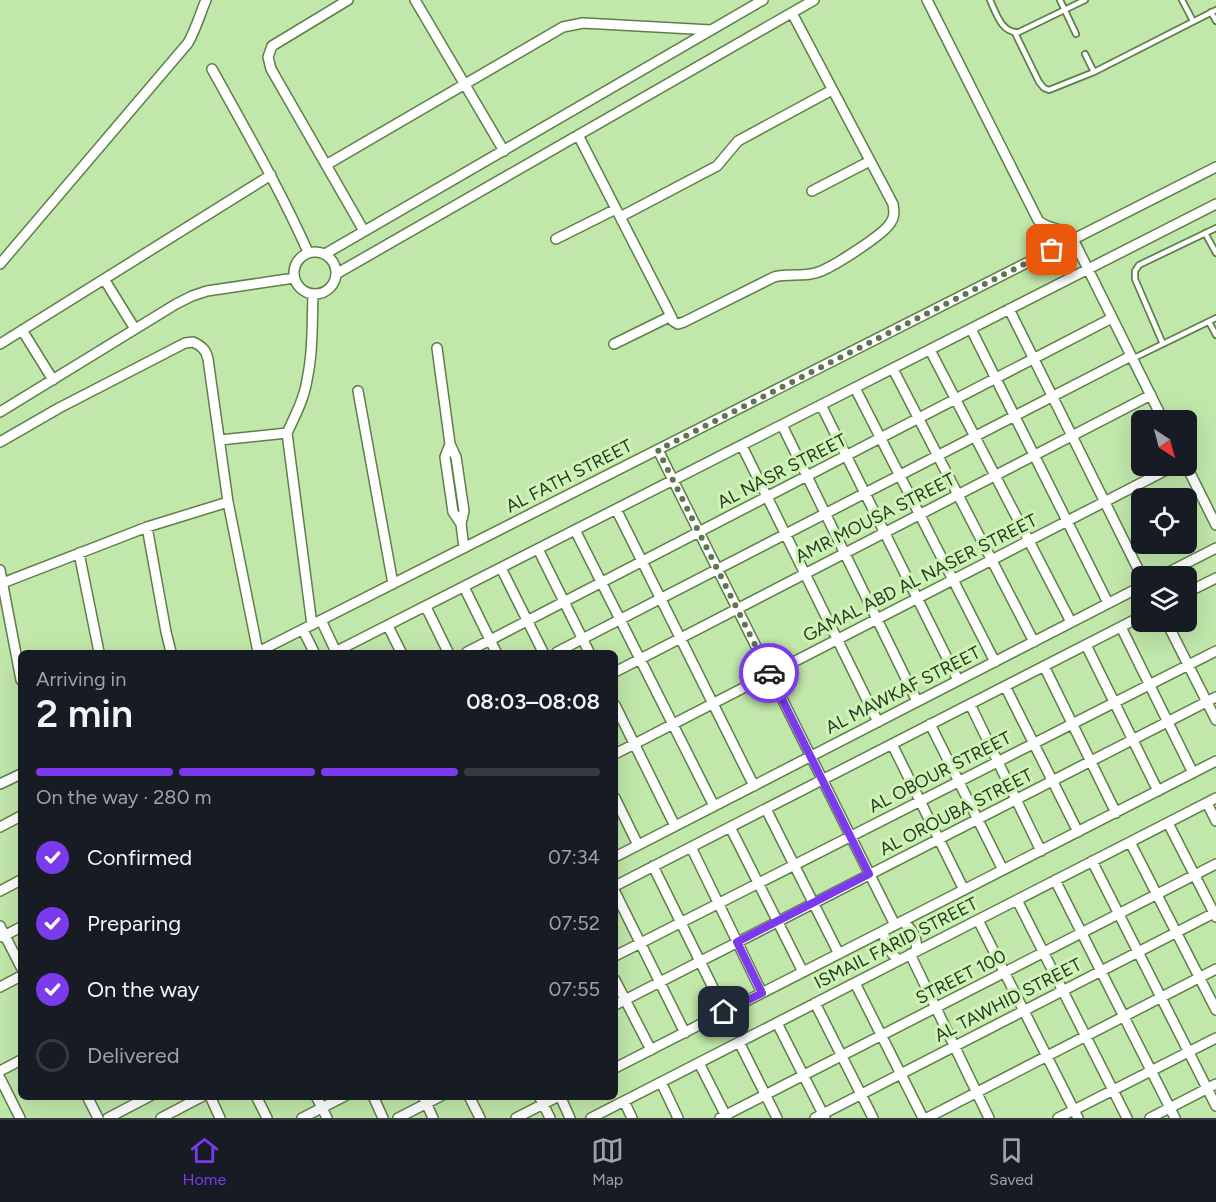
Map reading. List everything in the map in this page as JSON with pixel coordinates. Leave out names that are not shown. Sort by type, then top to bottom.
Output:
[{"type":"street","points":[[0,264],[188,43],[197,27],[206,0]]},
{"type":"street","points":[[348,0],[272,46],[268,57],[271,69],[364,231]]},
{"type":"street","points":[[415,0],[504,151]]},
{"type":"street","points":[[325,254],[763,0]]},
{"type":"street","points":[[336,274],[814,0]]},
{"type":"street","points":[[927,0],[1038,220],[1043,225],[1066,232],[1073,239],[1158,410]]},
{"type":"street","points":[[578,135],[670,316],[678,324],[774,277],[818,272],[877,237],[886,230],[894,213],[893,204],[792,13]]},
{"type":"street","points":[[326,165],[554,32],[573,24],[711,30]]},
{"type":"street","points":[[212,69],[271,175],[308,252]]},
{"type":"street","points":[[556,238],[618,213],[717,166],[738,141],[832,90]]},
{"type":"street","points":[[812,191],[870,160]]},
{"type":"street","name":"AL FATH STREET","points":[[262,650],[1216,167]]},
{"type":"street","points":[[0,344],[271,175]]},
{"type":"street","points":[[340,650],[1216,204]]},
{"type":"street","points":[[314,251],[325,254],[334,262],[336,274],[329,289],[313,294],[299,288],[293,273],[299,258],[314,251]]},
{"type":"street","points":[[0,412],[176,304],[200,293],[294,278]]},
{"type":"street","points":[[104,279],[135,329]]},
{"type":"street","points":[[313,294],[312,348],[307,381],[299,408],[287,433],[317,623],[335,650]]},
{"type":"street","points":[[1009,309],[1137,566]]},
{"type":"street","points":[[614,344],[670,316]]},
{"type":"street","name":"AL NASR STREET","points":[[471,650],[1112,318]]},
{"type":"street","points":[[971,329],[1108,603]]},
{"type":"street","points":[[22,330],[53,380]]},
{"type":"street","points":[[0,442],[59,408],[184,344],[194,342],[206,350],[228,502],[258,650]]},
{"type":"street","points":[[437,348],[450,444],[446,457],[453,512],[460,524],[464,548]]},
{"type":"street","points":[[930,350],[1071,622]]},
{"type":"street","points":[[561,650],[1052,396],[1132,357]]},
{"type":"street","points":[[893,369],[1034,642]]},
{"type":"street","points":[[855,388],[995,662]]},
{"type":"street","points":[[358,391],[393,584]]},
{"type":"street","name":"AMR MOUSA STREET","points":[[618,670],[1150,395]]},
{"type":"street","points":[[821,405],[958,680]]},
{"type":"street","points":[[782,425],[917,701]]},
{"type":"street","points":[[220,441],[287,433]]},
{"type":"street","points":[[742,446],[878,722]]},
{"type":"street","points":[[658,450],[869,874],[899,923],[910,927],[915,934],[917,943],[913,953],[936,1008],[989,1118]]},
{"type":"street","name":"GAMAL ABD AL NASER STREET","points":[[618,752],[1155,476]]},
{"type":"street","points":[[1192,476],[1216,525]]},
{"type":"street","points":[[1,584],[147,527],[228,502]]},
{"type":"street","points":[[616,509],[754,786]]},
{"type":"street","points":[[147,527],[165,632],[170,650]]},
{"type":"street","points":[[575,530],[714,806]]},
{"type":"street","points":[[1181,566],[1216,548]]},
{"type":"street","points":[[538,549],[588,650]]},
{"type":"street","points":[[79,553],[99,650]]},
{"type":"street","points":[[501,568],[542,650]]},
{"type":"street","points":[[0,570],[18,666]]},
{"type":"street","points":[[1197,588],[1216,578]]},
{"type":"street","points":[[464,587],[495,650]]},
{"type":"street","name":"AL MAWKAF STREET","points":[[618,855],[1131,592]]},
{"type":"street","points":[[426,607],[447,650]]},
{"type":"street","points":[[618,884],[1131,622]]},
{"type":"street","points":[[388,626],[400,650]]},
{"type":"street","points":[[1121,627],[1193,773]]},
{"type":"street","points":[[303,630],[313,650]]},
{"type":"street","points":[[1172,632],[1216,720]]},
{"type":"street","points":[[1086,645],[1158,791]]},
{"type":"street","name":"AL OBOUR STREET","points":[[618,954],[1216,651]]},
{"type":"street","points":[[1044,666],[1116,813]]},
{"type":"street","points":[[1005,686],[1078,832]]},
{"type":"street","name":"AL OROUBA STREET","points":[[618,1003],[1216,697]]},
{"type":"street","points":[[970,704],[1041,850]]},
{"type":"street","points":[[618,711],[675,826]]},
{"type":"street","points":[[930,724],[1003,870]]},
{"type":"street","points":[[892,744],[964,890]]},
{"type":"street","name":"ISMAIL FARID STREET","points":[[618,1066],[1216,761]]},
{"type":"street","points":[[0,784],[18,775]]},
{"type":"street","name":"ISMAIL FARID STREET","points":[[591,1118],[1216,798]]},
{"type":"street","points":[[1207,803],[1216,821]]},
{"type":"street","points":[[618,804],[638,845]]},
{"type":"street","points":[[766,808],[838,954]]},
{"type":"street","points":[[0,827],[18,820]]},
{"type":"street","points":[[1168,823],[1215,914]]},
{"type":"street","points":[[730,827],[803,972]]},
{"type":"street","points":[[1130,842],[1216,1010]]},
{"type":"street","points":[[691,847],[762,993]]},
{"type":"street","points":[[1092,861],[1188,1052],[1212,1086],[1216,1106]]},
{"type":"street","name":"STREET 100","points":[[725,1117],[1216,864]]},
{"type":"street","points":[[653,867],[724,1012]]},
{"type":"street","points":[[1055,880],[1175,1118]]},
{"type":"street","points":[[0,891],[18,882]]},
{"type":"street","points":[[618,898],[685,1032]]},
{"type":"street","points":[[1017,900],[1127,1118]]},
{"type":"street","name":"AL TAWHID STREET","points":[[821,1117],[954,1046],[1215,914]]},
{"type":"street","points":[[978,920],[1076,1114]]},
{"type":"street","points":[[0,926],[2,937],[18,962]]},
{"type":"street","points":[[2,937],[18,929]]},
{"type":"street","points":[[884,931],[887,947],[899,960]]},
{"type":"street","points":[[855,983],[925,1118],[1216,969]]},
{"type":"street","points":[[0,987],[18,978]]},
{"type":"street","points":[[618,986],[651,1050]]},
{"type":"street","points":[[815,1003],[873,1118]]},
{"type":"street","points":[[777,1023],[804,1076],[821,1117]]},
{"type":"street","points":[[1058,1118],[1076,1114],[1113,1090],[1216,1038]]},
{"type":"street","points":[[739,1042],[777,1118]]},
{"type":"street","points":[[0,1071],[18,1062]]},
{"type":"street","points":[[699,1063],[725,1117]]},
{"type":"street","points":[[0,1078],[20,1118]]},
{"type":"street","points":[[660,1082],[678,1118]]},
{"type":"street","points":[[1150,1118],[1212,1086]]},
{"type":"street","points":[[89,1100],[98,1118]]},
{"type":"street","points":[[108,1118],[142,1100]]},
{"type":"street","points":[[168,1116],[196,1100]]},
{"type":"street","points":[[212,1100],[220,1118]]},
{"type":"street","points":[[258,1100],[267,1118]]},
{"type":"street","points":[[318,1100],[327,1118]]},
{"type":"street","points":[[302,1118],[337,1100]]},
{"type":"street","points":[[375,1100],[383,1118]]},
{"type":"street","points":[[398,1118],[424,1100],[433,1118]]},
{"type":"street","points":[[471,1100],[480,1118]]},
{"type":"street","points":[[516,1118],[541,1100],[550,1118]]},
{"type":"street","points":[[561,1100],[570,1118]]},
{"type":"street","points":[[624,1101],[632,1118]]},
{"type":"lane","points":[[990,0],[1002,24],[1015,33],[1084,0]]},
{"type":"lane","points":[[1060,0],[1076,34]]},
{"type":"lane","points":[[1182,0],[1193,21]]},
{"type":"lane","points":[[1015,33],[1039,82],[1049,90],[1094,72],[1214,11],[1216,21]]},
{"type":"lane","points":[[1085,54],[1094,72]]},
{"type":"lane","points":[[1163,344],[1135,279],[1135,271],[1139,265],[1216,228]]},
{"type":"lane","points":[[1205,233],[1216,253]]},
{"type":"lane","points":[[1132,357],[1216,318]]},
{"type":"lane","points":[[1209,322],[1216,335]]},
{"type":"way so far","points":[[769,673],[658,450],[1052,250]]},
{"type":"route","points":[[724,1012],[762,993],[737,942],[869,874],[769,673]]}]
